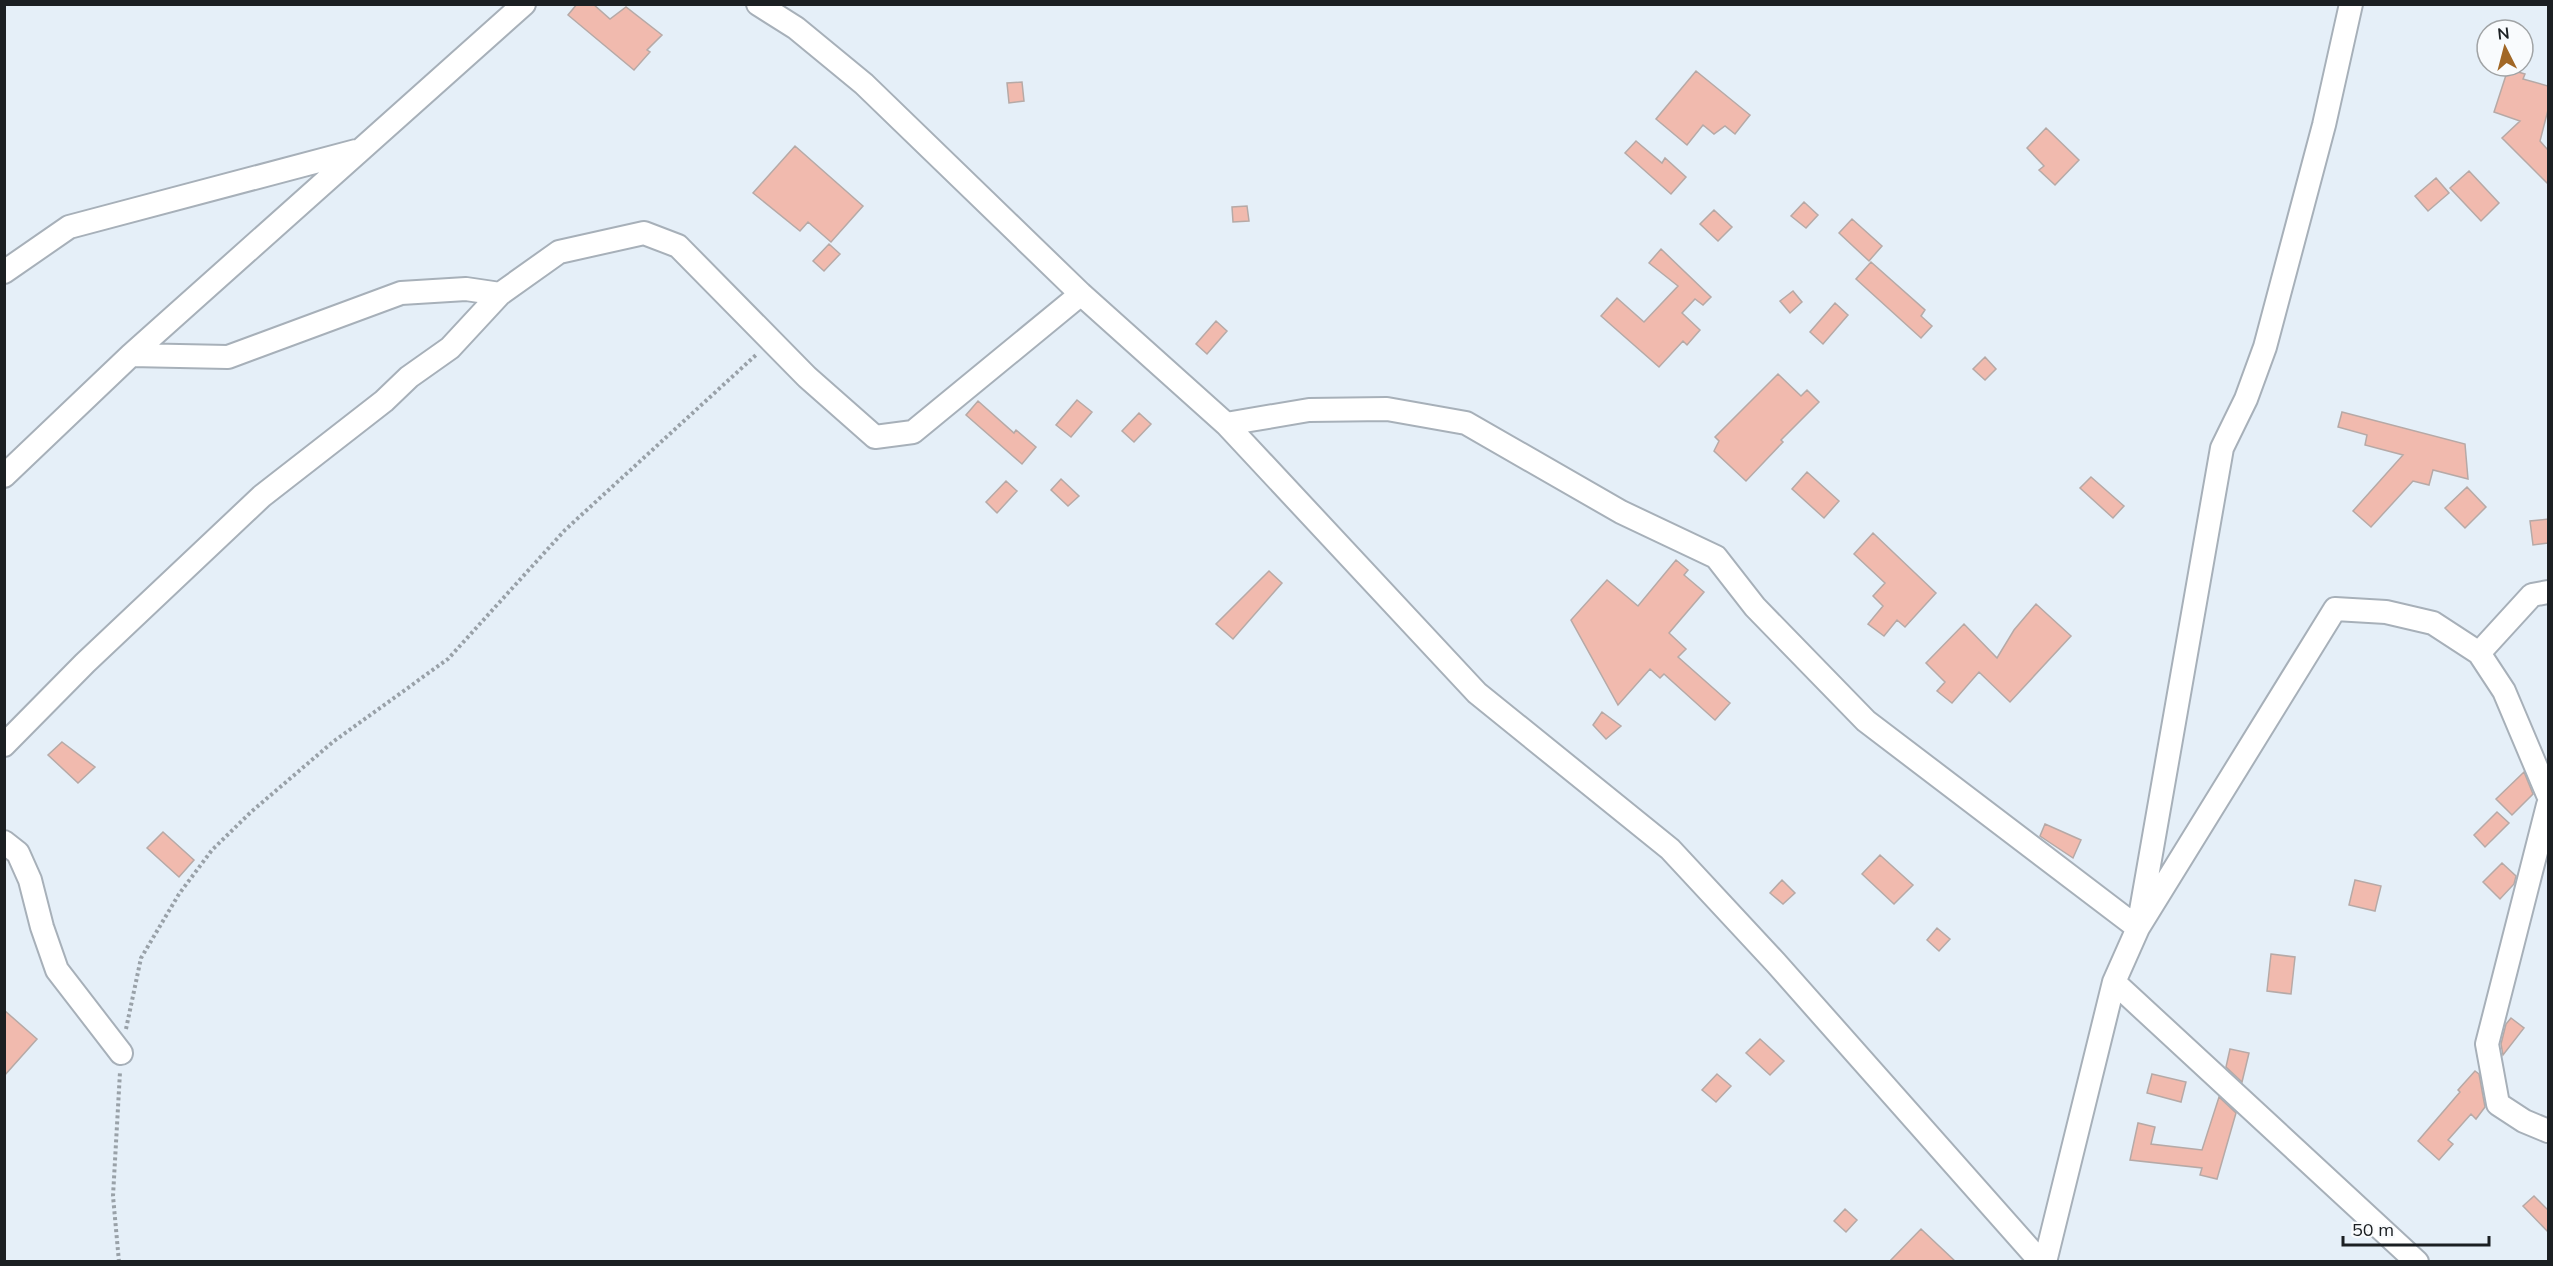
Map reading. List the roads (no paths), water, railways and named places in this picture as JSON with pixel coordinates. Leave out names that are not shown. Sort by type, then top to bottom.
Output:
[{"type":"street","points":[[4,476],[130,355],[524,4]]},
{"type":"street","points":[[758,4],[796,28],[864,84],[1081,294],[1226,424],[1477,693],[1670,849],[1698,876],[2043,1262]]},
{"type":"street","points":[[2138,928],[2219,459],[2265,347],[2324,125],[2351,4]]},
{"type":"street","points":[[4,272],[69,227],[360,150]]},
{"type":"street","points":[[4,745],[85,663],[262,496],[384,401],[409,377],[450,348],[500,294],[559,252],[644,233],[678,246],[771,341],[875,438],[913,432],[1081,294]]},
{"type":"street","points":[[130,355],[228,357],[401,293],[466,289],[500,294]]},
{"type":"street","points":[[1226,424],[1309,410],[1387,409],[1466,423],[1621,512],[1716,557],[1755,607],[1866,721],[2138,928]]},
{"type":"street","points":[[2479,653],[2532,595],[2548,592]]},
{"type":"street","points":[[2043,1262],[2114,982],[2138,928],[2335,609],[2386,612],[2433,623],[2479,653],[2504,691],[2548,795]]},
{"type":"street","points":[[2548,806],[2487,1044],[2498,1104],[2524,1121],[2548,1131]]},
{"type":"street","points":[[4,842],[18,853],[30,880],[42,927],[57,970],[121,1053]]},
{"type":"street","points":[[2114,982],[2417,1262]]}]
